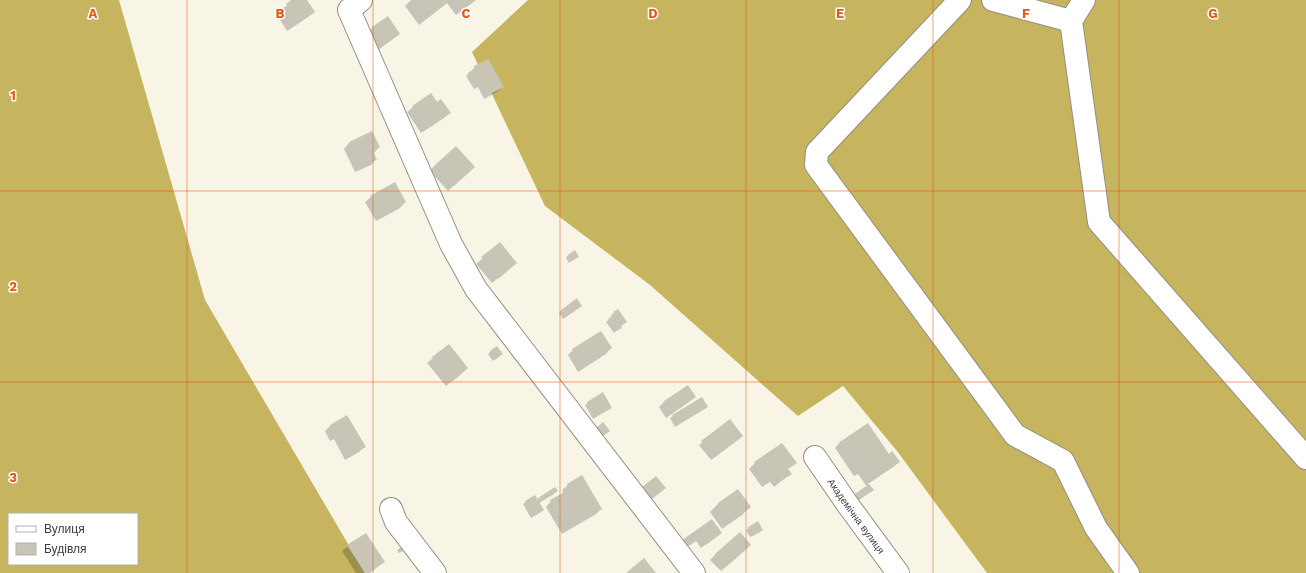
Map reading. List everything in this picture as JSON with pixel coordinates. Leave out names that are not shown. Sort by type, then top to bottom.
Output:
[{"type":"street","points":[[960,0],[817,152],[816,165],[1015,435],[1063,461],[1096,528],[1128,573]]},
{"type":"street","points":[[993,0],[1071,21]]},
{"type":"street","points":[[1084,0],[1071,21],[1099,222],[1306,458]]},
{"type":"street","points":[[351,3],[451,244],[476,289],[694,573]]},
{"type":"street","name":"Академічна вулиця","points":[[815,457],[898,573]]},
{"type":"street","points":[[391,509],[396,522],[435,573]]},
{"type":"shaded area","points":[[0,0],[119,0],[205,300],[365,573],[0,573]]},
{"type":"shaded area","points":[[528,0],[1306,0],[1306,573],[987,573],[897,451],[843,386],[798,416],[650,285],[545,206],[472,52]]},
{"type":"building","points":[[293,0],[307,0],[315,12],[293,27],[282,9]]},
{"type":"building","points":[[414,0],[451,0],[427,18]]},
{"type":"building","points":[[459,0],[475,0],[465,8]]},
{"type":"building","points":[[388,16],[400,34],[384,45],[372,27]]},
{"type":"building","points":[[488,59],[504,87],[490,94],[474,66]]},
{"type":"building","points":[[474,69],[483,84],[477,87],[468,73]]},
{"type":"building","points":[[431,93],[437,102],[441,99],[451,113],[427,129],[412,106]]},
{"type":"building","points":[[372,131],[380,147],[373,151],[377,160],[361,167],[349,142]]},
{"type":"building","points":[[456,146],[475,167],[454,186],[435,165]]},
{"type":"building","points":[[395,182],[406,202],[381,216],[370,196]]},
{"type":"building","points":[[500,242],[517,263],[498,279],[481,257]]},
{"type":"building","points":[[575,250],[579,257],[571,261],[568,255]]},
{"type":"building","points":[[577,298],[582,306],[566,317],[561,310]]},
{"type":"building","points":[[618,309],[627,322],[622,325],[613,312]]},
{"type":"building","points":[[614,315],[622,328],[616,331],[608,319]]},
{"type":"building","points":[[601,331],[612,348],[584,367],[572,349]]},
{"type":"building","points":[[449,344],[468,368],[452,382],[432,357]]},
{"type":"building","points":[[497,346],[503,354],[496,359],[490,351]]},
{"type":"building","points":[[688,385],[696,397],[672,413],[664,401]]},
{"type":"building","points":[[603,392],[612,408],[595,417],[587,402]]},
{"type":"building","points":[[702,397],[708,407],[678,425],[672,415]]},
{"type":"building","points":[[347,415],[366,447],[351,455],[339,434],[336,436],[330,425]]},
{"type":"building","points":[[730,419],[743,436],[714,458],[701,441]]},
{"type":"building","points":[[603,422],[610,431],[598,440],[591,432]]},
{"type":"building","points":[[868,423],[889,454],[892,451],[900,462],[872,481],[864,469],[860,472],[840,442]]},
{"type":"building","points":[[782,443],[797,463],[788,469],[792,474],[779,482],[776,477],[768,482],[754,462]]},
{"type":"building","points":[[582,475],[602,509],[567,529],[550,500],[570,489],[567,484]]},
{"type":"building","points":[[656,476],[666,488],[652,499],[642,487]]},
{"type":"building","points":[[869,484],[874,490],[856,502],[852,496]]},
{"type":"building","points":[[555,487],[558,491],[540,502],[538,498]]},
{"type":"building","points":[[738,489],[751,507],[731,522],[718,503]]},
{"type":"building","points":[[535,495],[544,510],[534,516],[525,501]]},
{"type":"building","points":[[712,519],[722,533],[707,544],[701,536],[683,550],[678,543]]},
{"type":"building","points":[[758,521],[763,530],[753,536],[748,527]]},
{"type":"building","points":[[740,532],[751,545],[726,567],[715,554]]},
{"type":"building","points":[[366,533],[385,562],[368,573],[365,573],[347,545]]},
{"type":"building","points":[[644,558],[656,573],[626,573]]}]
